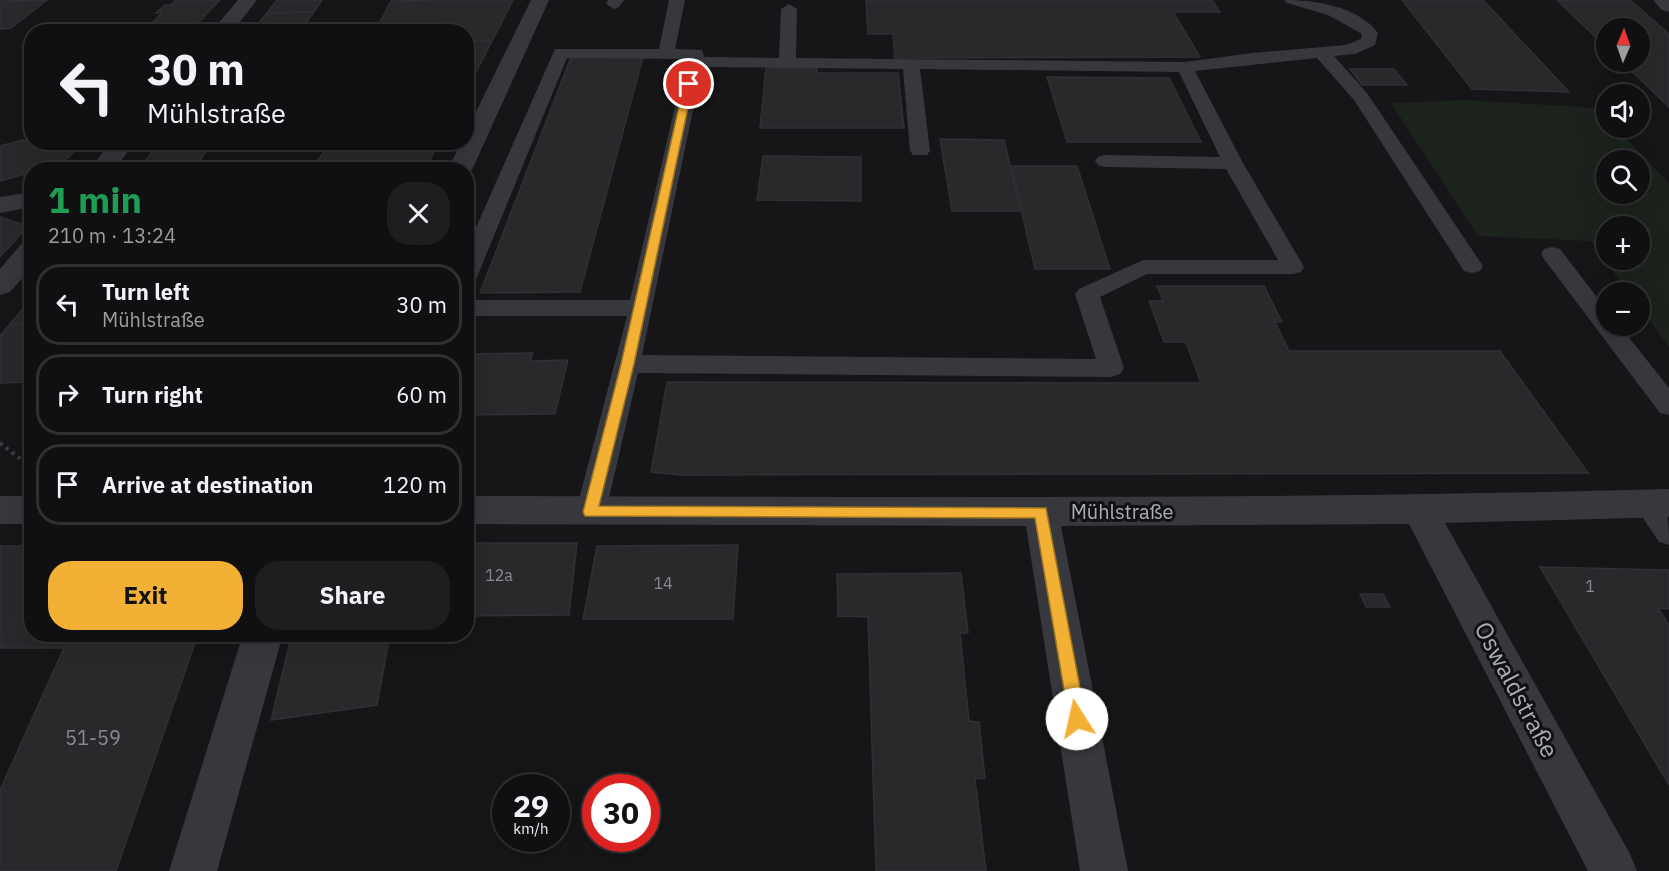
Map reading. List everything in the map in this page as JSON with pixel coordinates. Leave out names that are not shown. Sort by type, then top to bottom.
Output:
[{"type":"street","points":[[228,24],[248,0]]},
{"type":"street","points":[[474,140],[540,0]]},
{"type":"street","points":[[1662,0],[1669,6]]},
{"type":"street","points":[[108,162],[117,150]]},
{"type":"street","points":[[0,205],[24,200]]},
{"type":"street","points":[[0,286],[24,258]]},
{"type":"street","name":"Mühlstraße","points":[[474,510],[1041,512],[1419,510],[1658,503]]},
{"type":"street","points":[[0,510],[24,510]]},
{"type":"street","name":"Oswaldstraße","points":[[1419,510],[1613,871]]},
{"type":"street","points":[[1041,512],[1104,871]]},
{"type":"street","points":[[193,871],[261,642]]},
{"type":"lane","points":[[666,54],[677,0]]},
{"type":"lane","points":[[694,62],[1185,68],[1349,50],[1369,42],[1370,33],[1354,20],[1331,9],[1292,0]]},
{"type":"lane","points":[[787,63],[789,9]]},
{"type":"lane","points":[[1321,52],[1361,98],[1472,266]]},
{"type":"lane","points":[[474,258],[561,53],[696,54],[628,364],[591,512]]},
{"type":"lane","points":[[911,64],[920,151]]},
{"type":"lane","points":[[628,364],[1111,368],[1087,294],[1143,267],[1293,267],[1233,163],[1185,68]]},
{"type":"lane","points":[[1105,161],[1233,163]]},
{"type":"lane","points":[[1552,254],[1596,311]]},
{"type":"lane","points":[[474,308],[640,308]]},
{"type":"lane","points":[[1615,336],[1669,406]]},
{"type":"lane","points":[[1658,503],[1669,533]]},
{"type":"path","points":[[0,443],[24,462]]},
{"type":"shaded area","points":[[1467,100],[1596,108],[1596,138],[1626,138],[1637,150],[1596,150],[1596,204],[1650,204],[1650,163],[1669,183],[1669,347],[1650,321],[1650,282],[1621,282],[1612,270],[1650,270],[1650,216],[1596,216],[1596,249],[1590,241],[1478,236],[1391,103]]},
{"type":"building","points":[[47,0],[11,28],[0,29],[0,1]]},
{"type":"building","points":[[176,0],[220,0],[197,24],[151,24],[162,13],[156,13],[165,5],[171,5]]},
{"type":"building","points":[[277,0],[322,0],[314,12],[267,13]]},
{"type":"building","points":[[513,0],[492,41],[474,41],[474,24],[379,24],[391,1]]},
{"type":"building","points":[[866,0],[1212,0],[1220,12],[1173,12],[1200,57],[895,58],[893,34],[868,34]]},
{"type":"building","points":[[1402,0],[1483,0],[1569,92],[1472,89]]},
{"type":"building","points":[[1557,0],[1630,0],[1669,34],[1669,107],[1650,89],[1650,84],[1645,84],[1632,72],[1650,72],[1650,18],[1596,18],[1596,37]]},
{"type":"building","points":[[314,12],[305,24],[258,24],[267,13]]},
{"type":"building","points":[[474,41],[492,41],[474,76]]},
{"type":"building","points":[[571,57],[643,57],[580,292],[480,293]]},
{"type":"building","points":[[766,68],[817,68],[817,73],[898,73],[904,128],[760,128]]},
{"type":"building","points":[[1350,69],[1394,69],[1407,85],[1362,85]]},
{"type":"building","points":[[1047,77],[1169,78],[1201,142],[1067,142]]},
{"type":"building","points":[[940,139],[1004,140],[1021,211],[952,211]]},
{"type":"building","points":[[22,140],[24,140],[24,150],[75,150],[62,162],[24,162],[24,174],[0,181],[0,146]]},
{"type":"building","points":[[154,150],[207,150],[199,162],[144,162]]},
{"type":"building","points":[[325,150],[435,150],[429,162],[317,162]]},
{"type":"building","points":[[763,156],[861,157],[861,201],[757,200]]},
{"type":"building","points":[[1011,166],[1077,166],[1110,269],[1035,269]]},
{"type":"building","points":[[0,217],[24,225],[24,230],[0,257]]},
{"type":"building","points":[[1157,286],[1264,286],[1282,322],[1275,322],[1289,351],[1500,351],[1588,473],[681,475],[651,472],[667,382],[1201,383],[1186,342],[1164,342],[1149,301],[1163,301]]},
{"type":"building","points":[[24,307],[24,323],[10,324]]},
{"type":"building","points":[[24,323],[24,382],[0,383],[0,336],[10,324]]},
{"type":"building","points":[[533,353],[530,361],[568,360],[555,414],[474,415],[474,354]]},
{"type":"building","points":[[474,543],[577,543],[569,615],[474,616]]},
{"type":"building","points":[[738,545],[733,619],[583,619],[597,546]]},
{"type":"building","points":[[0,546],[24,546],[24,642],[195,642],[116,871],[0,871],[0,790],[64,648],[0,648]]},
{"type":"building","points":[[1540,567],[1669,570],[1669,609],[1658,608],[1669,625],[1669,785]]},
{"type":"building","points":[[961,573],[968,633],[960,633],[969,721],[979,722],[985,778],[975,779],[986,871],[876,871],[868,617],[838,616],[837,574]]},
{"type":"building","points":[[1360,594],[1383,594],[1390,607],[1366,607]]},
{"type":"building","points":[[290,642],[389,642],[377,705],[271,720]]},
{"type":"route","points":[[689,84],[628,364],[591,512],[1041,512],[1077,719]]}]
